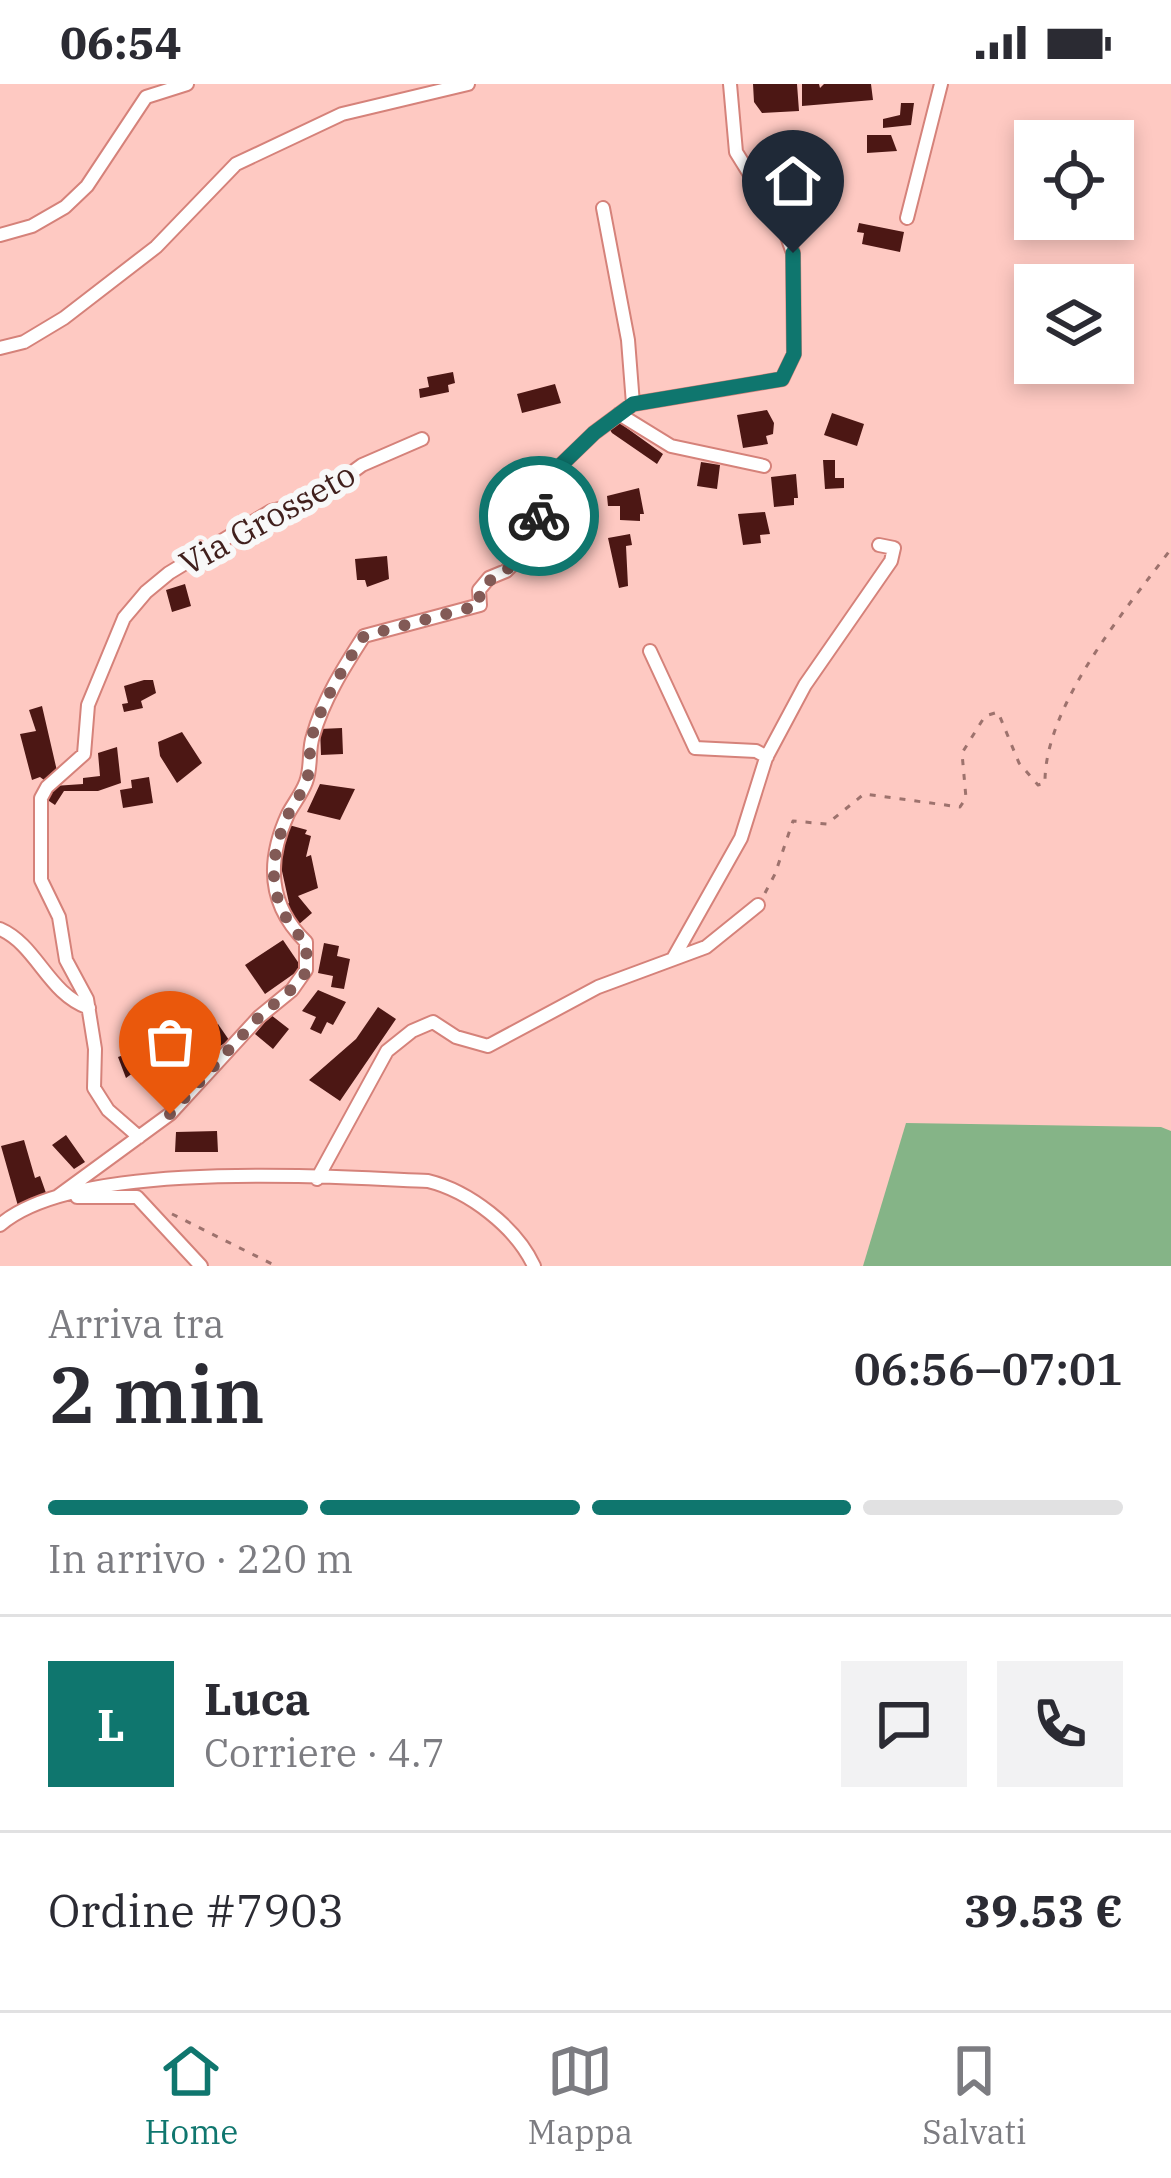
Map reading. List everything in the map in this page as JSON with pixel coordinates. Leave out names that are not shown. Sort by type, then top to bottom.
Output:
[{"type":"street","points":[[0,235],[32,226],[64,207],[87,186],[146,98],[187,84]]},
{"type":"street","points":[[0,347],[24,342],[64,318],[156,247],[236,164],[341,115],[468,84]]},
{"type":"street","points":[[0,1225],[58,1196],[170,1114],[259,1017],[300,982],[307,970],[306,943],[286,922],[273,884],[276,850],[287,817],[306,784],[311,739],[338,676],[364,636],[480,605],[479,590],[489,578],[506,571],[524,554],[546,490],[562,464],[633,404],[782,379],[794,354],[793,253],[785,231],[736,152],[730,84]]},
{"type":"street","points":[[907,218],[941,84]]},
{"type":"street","points":[[602,208],[628,340],[633,404]]},
{"type":"street","points":[[619,414],[671,446],[764,466]]},
{"type":"street","name":"Via Grosseto","points":[[139,1137],[108,1109],[94,1088],[95,1049],[88,1008],[66,961],[58,917],[41,880],[41,798],[46,787],[85,754],[88,705],[124,618],[146,592],[190,559],[271,512],[313,501],[345,474],[422,439]]},
{"type":"street","points":[[673,958],[741,838],[767,757],[824,653],[891,561],[894,548],[879,545]]},
{"type":"street","points":[[650,651],[695,748],[756,751],[767,757]]},
{"type":"street","points":[[317,1178],[387,1051],[412,1031],[433,1022],[457,1037],[488,1046],[598,987],[706,947],[758,905]]},
{"type":"street","points":[[0,928],[21,942],[60,990],[88,1008]]},
{"type":"street","points":[[58,1196],[129,1180],[428,1181],[446,1185],[502,1225],[534,1266]]},
{"type":"street","points":[[58,1196],[137,1198],[201,1266]]},
{"type":"path","points":[[758,905],[775,874],[793,821],[827,824],[864,794],[960,807],[966,798],[962,753],[985,716],[998,712],[1019,763],[1038,784],[1045,783],[1054,729],[1103,639],[1171,549]]},
{"type":"path","points":[[152,1212],[168,1212],[276,1266]]},
{"type":"green space","points":[[906,1123],[1161,1127],[1171,1131],[1171,1266],[863,1266]]},
{"type":"building","points":[[753,84],[797,84],[799,111],[762,113],[754,102]]},
{"type":"building","points":[[802,84],[819,84],[820,88],[824,84],[871,84],[873,100],[802,106]]},
{"type":"building","points":[[901,103],[914,103],[911,125],[883,128],[883,119],[900,115]]},
{"type":"building","points":[[867,135],[891,135],[897,151],[867,153]]},
{"type":"building","points":[[859,223],[904,232],[900,252],[862,244]]},
{"type":"building","points":[[453,372],[455,383],[448,385],[449,392],[420,398],[419,389],[429,387],[427,377]]},
{"type":"building","points":[[555,384],[561,403],[522,413],[517,394]]},
{"type":"building","points":[[767,410],[774,423],[773,434],[766,436],[768,444],[743,448],[737,415]]},
{"type":"building","points":[[832,413],[864,424],[857,446],[824,435]]},
{"type":"building","points":[[617,421],[663,454],[657,464],[612,433],[608,427]]},
{"type":"building","points":[[823,460],[835,460],[835,478],[844,478],[844,488],[825,489]]},
{"type":"building","points":[[701,462],[720,465],[717,489],[697,486]]},
{"type":"building","points":[[796,474],[794,505],[774,507],[771,477]]},
{"type":"building","points":[[639,488],[644,514],[640,521],[620,520],[620,506],[608,506],[607,496]]},
{"type":"building","points":[[765,512],[770,534],[760,535],[761,543],[743,545],[738,514]]},
{"type":"building","points":[[630,534],[628,586],[619,588],[608,538]]},
{"type":"building","points":[[387,556],[389,579],[367,587],[365,580],[357,580],[355,559]]},
{"type":"building","points":[[185,584],[191,606],[172,612],[166,590]]},
{"type":"building","points":[[153,680],[156,693],[141,701],[143,708],[124,712],[122,704],[128,703],[124,686]]},
{"type":"building","points":[[42,706],[57,771],[48,783],[40,777],[32,780],[20,734],[36,731],[29,710]]},
{"type":"building","points":[[342,728],[343,754],[321,755],[320,729]]},
{"type":"building","points":[[182,732],[202,763],[177,783],[160,756],[158,742]]},
{"type":"building","points":[[117,747],[121,783],[98,791],[64,791],[55,805],[46,799],[54,786],[83,784],[83,778],[100,776],[98,753]]},
{"type":"building","points":[[149,777],[153,803],[123,808],[120,790],[132,788],[131,780]]},
{"type":"building","points":[[320,784],[355,789],[340,820],[307,812]]},
{"type":"building","points":[[289,825],[311,836],[306,857],[311,855],[318,888],[298,896],[312,913],[298,925],[283,907],[289,903],[280,862]]},
{"type":"building","points":[[283,940],[302,968],[265,994],[245,965]]},
{"type":"building","points":[[324,943],[339,946],[337,956],[350,959],[344,989],[331,987],[333,976],[318,973]]},
{"type":"building","points":[[318,990],[346,1002],[333,1025],[327,1022],[321,1034],[310,1029],[316,1017],[302,1011]]},
{"type":"building","points":[[378,1007],[396,1019],[340,1101],[309,1080],[356,1039]]},
{"type":"building","points":[[271,1015],[289,1029],[273,1049],[255,1034]]},
{"type":"building","points":[[193,1016],[204,1033],[218,1024],[229,1040],[203,1058],[181,1024]]},
{"type":"building","points":[[135,1051],[141,1067],[126,1078],[118,1057]]},
{"type":"building","points":[[217,1131],[218,1152],[175,1152],[176,1132]]},
{"type":"building","points":[[66,1135],[85,1162],[74,1169],[52,1145]]},
{"type":"building","points":[[24,1140],[35,1178],[40,1176],[46,1193],[18,1206],[1,1146]]},
{"type":"way so far","points":[[170,1114],[307,970],[306,943],[286,922],[273,884],[276,850],[287,817],[306,784],[311,739],[338,676],[364,636],[480,605],[479,590],[524,554],[539,516]]},
{"type":"route","points":[[539,516],[546,490],[562,464],[633,404],[782,379],[794,354],[793,253]]}]
